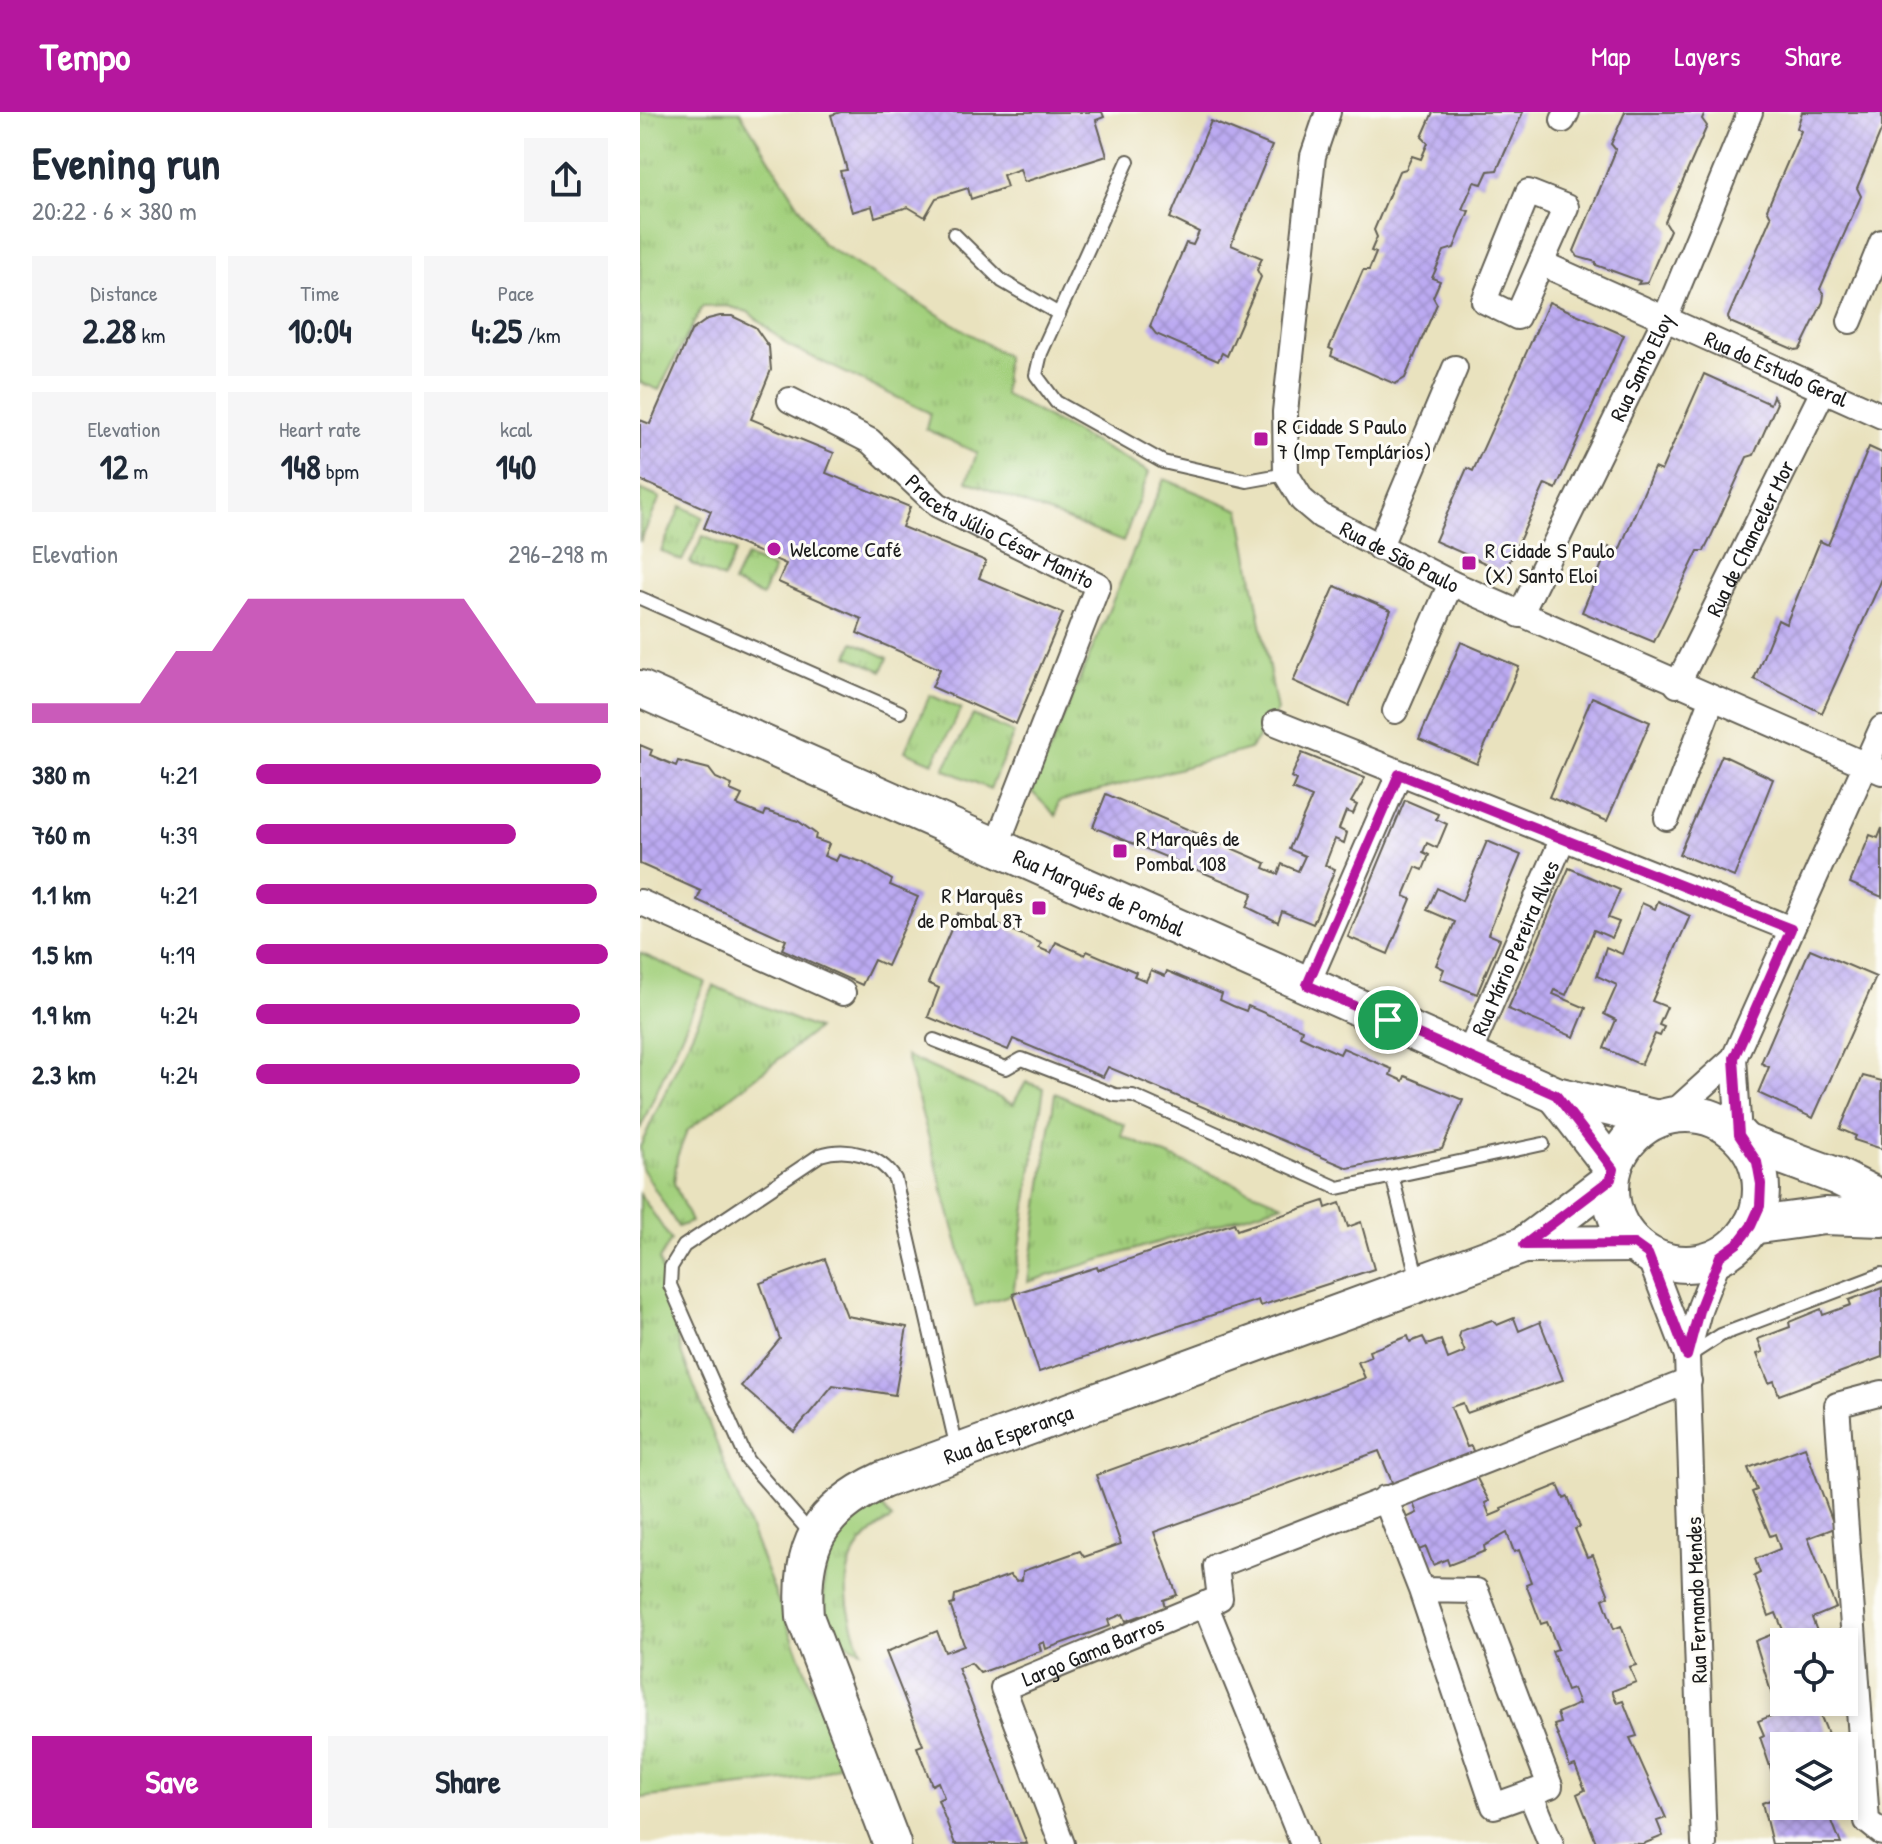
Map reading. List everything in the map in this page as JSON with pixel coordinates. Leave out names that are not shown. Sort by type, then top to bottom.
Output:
[{"type":"street","points":[[1286,474],[1285,412],[1296,290],[1313,156],[1328,112]]},
{"type":"street","name":"Rua Santo Eloy","points":[[1520,615],[1664,321],[1750,112]]},
{"type":"street","points":[[1528,192],[1566,207],[1541,263],[1517,317],[1484,301],[1528,192]]},
{"type":"street","points":[[1850,321],[1882,242]]},
{"type":"street","name":"Rua do Estudo Geral","points":[[1541,263],[1664,321],[1882,416]]},
{"type":"street","points":[[1379,548],[1455,368]]},
{"type":"street","name":"Rua de Chanceler Mor","points":[[1677,685],[1823,391]]},
{"type":"street","name":"Praceta Júlio César Manito","points":[[790,400],[870,441],[938,505],[1098,585],[996,847]]},
{"type":"street","name":"Rua de São Paulo","points":[[1286,474],[1302,500],[1321,516],[1379,548],[1677,685],[1806,736],[1873,768]]},
{"type":"street","points":[[1395,711],[1451,583]]},
{"type":"street","name":"Rua Marquês de Pombal","points":[[640,689],[1556,1095],[1665,1117]]},
{"type":"street","points":[[1667,818],[1712,700]]},
{"type":"street","points":[[1276,723],[1791,929]]},
{"type":"street","points":[[1734,1058],[1743,1139],[1757,1162],[1761,1184],[1760,1206],[1751,1226],[1738,1243],[1720,1256],[1697,1263],[1672,1263],[1641,1249],[1620,1225],[1611,1203],[1612,1174],[1622,1148],[1638,1130],[1665,1117],[1734,1058],[1791,929],[1873,768],[1882,728]]},
{"type":"street","points":[[1307,985],[1399,774]]},
{"type":"street","name":"Rua Mário Pereira Alves","points":[[1468,1056],[1563,838]]},
{"type":"street","points":[[640,902],[843,993]]},
{"type":"street","name":"Rua Marquês de Pombal","points":[[1556,1095],[1612,1174]]},
{"type":"street","points":[[1665,1117],[1696,1114],[1719,1121],[1743,1139],[1836,1176],[1882,1199]]},
{"type":"street","name":"Rua da Esperança","points":[[892,1844],[805,1617],[803,1586],[814,1538],[836,1506],[851,1495],[958,1453],[1524,1245],[1612,1174]]},
{"type":"street","points":[[1751,1226],[1824,1216],[1882,1218]]},
{"type":"street","name":"Rua da Esperança","points":[[1524,1245],[1641,1249]]},
{"type":"street","name":"Rua Fernando Mendes","points":[[1641,1249],[1687,1356],[1704,1844]]},
{"type":"street","name":"Rua Fernando Mendes","points":[[1687,1356],[1700,1307],[1720,1256]]},
{"type":"street","points":[[1303,1844],[1205,1604],[1220,1598],[1216,1566],[1689,1381]]},
{"type":"street","points":[[1882,1393],[1837,1405],[1867,1821],[1882,1833]]},
{"type":"street","points":[[1385,1498],[1421,1590],[1494,1806],[1550,1786],[1476,1591],[1421,1590]]},
{"type":"street","name":"Largo Gama Barros","points":[[1062,1844],[1003,1688],[1205,1604]]},
{"type":"street","points":[[1530,1793],[1551,1844]]},
{"type":"lane","points":[[1128,161],[1041,353],[1036,375],[1056,402],[1163,462],[1247,481],[1286,474]]},
{"type":"lane","points":[[954,234],[1002,281],[1059,314]]},
{"type":"lane","points":[[640,598],[900,712]]},
{"type":"lane","points":[[934,1040],[1006,1068],[1022,1059],[1115,1095],[1133,1096],[1338,1188],[1393,1179],[1543,1144]]},
{"type":"lane","points":[[814,1538],[747,1460],[670,1285],[671,1267],[684,1246],[820,1155],[843,1151],[861,1155],[881,1162],[895,1179],[958,1453]]},
{"type":"lane","points":[[1393,1179],[1419,1284]]},
{"type":"lane","points":[[1687,1356],[1721,1335],[1882,1274]]},
{"type":"green space","points":[[640,112],[740,112],[823,244],[1006,356],[1004,394],[1149,472],[1123,542],[967,481],[977,453],[926,429],[930,413],[789,346],[748,312],[727,306],[702,307],[659,390],[640,382]]},
{"type":"green space","points":[[1164,479],[1240,510],[1277,711],[1250,749],[1058,802],[1056,816],[1032,792]]},
{"type":"green space","points":[[640,489],[660,498],[640,542]]},
{"type":"green space","points":[[681,506],[703,517],[682,561],[661,551]]},
{"type":"green space","points":[[703,536],[736,551],[723,579],[690,563]]},
{"type":"green space","points":[[746,556],[774,569],[762,596],[733,583]]},
{"type":"green space","points":[[854,642],[888,658],[882,671],[848,656]]},
{"type":"green space","points":[[930,695],[961,709],[933,763],[905,751]]},
{"type":"green space","points":[[973,715],[1014,733],[990,789],[944,769]]},
{"type":"green space","points":[[640,953],[705,982],[640,1129]]},
{"type":"green space","points":[[714,986],[817,1029],[687,1131],[677,1157],[674,1183],[691,1222],[678,1227],[642,1168],[640,1147]]},
{"type":"green space","points":[[906,1056],[1013,1104],[1026,1082],[1044,1088],[1013,1294],[975,1306]]},
{"type":"green space","points":[[1055,1093],[1125,1125],[1121,1136],[1283,1204],[1028,1282]]},
{"type":"green space","points":[[640,1194],[671,1240],[659,1260],[682,1355],[842,1764],[809,1778],[640,1798]]},
{"type":"green space","points":[[877,1500],[892,1519],[860,1546],[851,1561],[847,1577],[849,1612],[861,1650],[831,1637],[826,1616],[824,1577],[828,1560],[846,1528]]},
{"type":"building","points":[[841,112],[1102,112],[1104,117],[1096,120],[1107,156],[1024,182],[1020,169],[1003,175],[1007,187],[971,199],[968,188],[936,198],[925,217],[908,207],[875,217],[872,206],[852,212],[840,171],[847,170],[831,115]]},
{"type":"building","points":[[1433,112],[1523,112],[1497,170],[1488,171],[1482,184],[1474,182],[1462,209],[1469,211],[1454,248],[1444,251],[1432,278],[1440,281],[1433,297],[1437,304],[1405,378],[1395,384],[1331,356],[1333,350],[1329,348],[1363,270],[1369,270],[1376,253],[1371,251],[1377,237],[1374,230],[1399,171],[1406,169],[1412,156],[1421,159],[1428,143],[1422,137]]},
{"type":"building","points":[[1625,112],[1705,112],[1702,119],[1707,126],[1665,222],[1670,230],[1647,283],[1638,284],[1640,281],[1578,257],[1574,251],[1616,150],[1611,144]]},
{"type":"building","points":[[1802,112],[1882,112],[1882,129],[1857,188],[1861,196],[1820,289],[1824,294],[1823,302],[1800,349],[1795,350],[1730,322],[1728,317],[1771,217],[1767,209],[1801,131],[1797,128]]},
{"type":"building","points":[[1211,121],[1272,146],[1231,245],[1262,258],[1257,270],[1261,277],[1227,356],[1222,353],[1218,361],[1156,334],[1150,326],[1186,243],[1193,245],[1199,232],[1170,218]]},
{"type":"building","points":[[1549,302],[1624,335],[1556,489],[1545,484],[1505,572],[1435,541],[1467,468],[1473,471]]},
{"type":"building","points":[[732,316],[755,327],[769,347],[771,370],[751,419],[834,453],[826,473],[910,507],[902,527],[986,561],[979,578],[1063,613],[1016,724],[932,687],[940,669],[857,633],[862,619],[778,582],[786,564],[704,528],[711,511],[640,480],[640,420],[650,424],[691,331],[708,319]]},
{"type":"building","points":[[1704,374],[1770,404],[1773,396],[1777,403],[1754,455],[1747,457],[1704,551],[1698,551],[1654,642],[1582,612],[1609,547],[1619,551],[1654,468],[1661,471]]},
{"type":"building","points":[[1869,447],[1882,453],[1882,579],[1822,713],[1754,679],[1778,620],[1786,624],[1820,541],[1828,545]]},
{"type":"building","points":[[1335,586],[1391,610],[1349,706],[1293,681]]},
{"type":"building","points":[[1461,642],[1519,667],[1477,764],[1419,739]]},
{"type":"building","points":[[1592,697],[1650,722],[1607,821],[1549,797]]},
{"type":"building","points":[[640,745],[652,750],[650,755],[676,766],[678,761],[709,769],[716,778],[732,785],[730,790],[742,795],[737,805],[764,816],[766,811],[798,821],[816,834],[815,839],[829,844],[824,856],[836,861],[839,855],[862,862],[892,880],[890,885],[918,897],[887,966],[874,960],[862,985],[782,949],[786,940],[697,900],[701,891],[640,864]]},
{"type":"building","points":[[1302,753],[1365,778],[1351,802],[1357,805],[1353,814],[1346,811],[1339,829],[1347,833],[1344,843],[1335,839],[1325,865],[1335,869],[1313,924],[1282,911],[1278,922],[1247,907],[1253,893],[1093,827],[1106,794],[1266,863],[1264,868],[1278,874],[1282,864],[1298,871],[1305,856],[1289,849],[1312,797],[1292,789],[1296,780],[1291,777]]},
{"type":"building","points":[[1722,755],[1773,779],[1734,877],[1679,854]]},
{"type":"building","points":[[1405,800],[1438,814],[1436,819],[1447,824],[1437,848],[1427,843],[1423,852],[1429,855],[1423,870],[1416,867],[1404,896],[1411,899],[1388,954],[1348,937]]},
{"type":"building","points":[[1882,828],[1882,897],[1850,883],[1870,835],[1878,838]]},
{"type":"building","points":[[1487,841],[1521,855],[1488,934],[1500,939],[1477,994],[1440,979],[1444,969],[1436,965],[1455,922],[1427,910],[1437,888],[1462,901]]},
{"type":"building","points":[[1569,868],[1620,890],[1608,918],[1619,922],[1612,938],[1594,930],[1566,995],[1555,990],[1553,994],[1586,1008],[1574,1037],[1508,1009]]},
{"type":"building","points":[[1658,901],[1690,916],[1652,1001],[1667,1007],[1659,1025],[1664,1027],[1660,1036],[1655,1034],[1641,1065],[1604,1048],[1616,1020],[1604,1014],[1617,985],[1597,976],[1606,947],[1622,954],[1642,903],[1655,909]]},
{"type":"building","points":[[958,913],[985,925],[987,920],[1041,943],[1039,948],[1051,953],[1056,942],[1085,955],[1087,951],[1136,972],[1134,976],[1146,981],[1151,970],[1165,976],[1167,971],[1222,994],[1220,1000],[1233,1006],[1246,1011],[1248,1006],[1302,1029],[1300,1036],[1340,1054],[1343,1048],[1392,1069],[1390,1075],[1403,1081],[1405,1076],[1463,1100],[1442,1149],[1348,1168],[1108,1067],[1103,1077],[1013,1039],[1008,1050],[928,1017],[939,988],[928,983]]},
{"type":"building","points":[[1810,949],[1876,977],[1813,1118],[1758,1093],[1769,1067],[1761,1063]]},
{"type":"building","points":[[1863,1076],[1882,1081],[1882,1149],[1854,1140],[1856,1136],[1840,1129]]},
{"type":"building","points":[[1324,1201],[1326,1208],[1340,1203],[1348,1227],[1361,1222],[1374,1269],[1260,1306],[1258,1300],[1039,1372],[1013,1294],[1097,1267],[1098,1270],[1234,1223],[1237,1230]]},
{"type":"building","points":[[825,1259],[847,1316],[907,1327],[895,1395],[833,1385],[794,1432],[741,1386],[780,1339],[760,1283]]},
{"type":"building","points":[[1882,1288],[1882,1357],[1779,1395],[1774,1381],[1769,1383],[1757,1354],[1763,1352],[1758,1339],[1790,1327],[1789,1322],[1821,1309],[1823,1315],[1851,1305],[1849,1300]]},
{"type":"building","points":[[1514,1318],[1519,1331],[1540,1322],[1563,1380],[1467,1413],[1463,1403],[1451,1407],[1467,1447],[1471,1446],[1480,1468],[1473,1471],[1489,1501],[1485,1503],[1490,1516],[1502,1511],[1501,1508],[1558,1485],[1564,1499],[1568,1497],[1580,1527],[1575,1529],[1587,1557],[1593,1555],[1609,1596],[1603,1599],[1614,1629],[1621,1626],[1636,1665],[1629,1667],[1636,1682],[1612,1691],[1617,1703],[1623,1701],[1637,1736],[1630,1738],[1666,1818],[1657,1821],[1663,1836],[1643,1844],[1596,1842],[1577,1794],[1585,1790],[1575,1765],[1570,1767],[1554,1725],[1560,1723],[1557,1713],[1579,1704],[1573,1689],[1567,1691],[1552,1651],[1558,1649],[1547,1622],[1541,1624],[1526,1584],[1531,1582],[1519,1550],[1514,1552],[1507,1533],[1484,1546],[1485,1551],[1449,1565],[1447,1559],[1433,1565],[1426,1547],[1419,1550],[1406,1518],[1417,1513],[1411,1498],[1399,1499],[1379,1451],[1154,1532],[1177,1595],[1163,1600],[1165,1607],[1126,1621],[1123,1614],[1108,1620],[1110,1626],[1046,1649],[1044,1642],[1039,1644],[1041,1651],[980,1673],[971,1663],[958,1668],[1027,1844],[955,1844],[938,1800],[944,1797],[938,1782],[932,1785],[917,1747],[923,1745],[886,1652],[937,1631],[945,1652],[964,1645],[950,1605],[954,1604],[955,1595],[1010,1575],[1017,1581],[1022,1580],[1023,1571],[1080,1551],[1084,1557],[1121,1544],[1096,1475],[1365,1378],[1358,1362],[1371,1357],[1369,1351],[1408,1336],[1410,1342],[1423,1337],[1427,1345],[1441,1340],[1448,1359],[1465,1352],[1459,1337],[1461,1331],[1492,1320],[1497,1325]]},
{"type":"building","points":[[1805,1447],[1835,1528],[1808,1538],[1836,1608],[1812,1618],[1816,1628],[1782,1628],[1776,1613],[1769,1616],[1754,1576],[1760,1573],[1755,1559],[1780,1549],[1775,1534],[1770,1536],[1752,1492],[1757,1490],[1748,1468]]},
{"type":"building","points":[[1770,1635],[1770,1689],[1755,1641]]},
{"type":"building","points":[[1770,1716],[1821,1716],[1827,1732],[1770,1732],[1770,1766],[1758,1721]]},
{"type":"building","points":[[1770,1800],[1770,1820],[1832,1820],[1841,1844],[1772,1844],[1762,1803]]},
{"type":"place","name":"R Cidade S Paulo 7 (Imp Templários)","points":[[1261,439]]},
{"type":"place","name":"Welcome Café","points":[[774,549]]},
{"type":"place","name":"R Cidade S Paulo (X) Santo Eloi","points":[[1469,563]]},
{"type":"place","name":"R Marquês de Pombal 108","points":[[1120,851]]},
{"type":"place","name":"R Marquês de Pombal 87","points":[[1039,908]]},
{"type":"route","points":[[1399,774],[1791,929],[1734,1058],[1739,1135],[1757,1162],[1761,1184],[1760,1206],[1751,1226],[1738,1243],[1720,1256],[1700,1307],[1687,1356],[1648,1254],[1634,1244],[1524,1245],[1611,1179],[1613,1169],[1556,1095],[1388,1020],[1307,985],[1399,774]]}]
